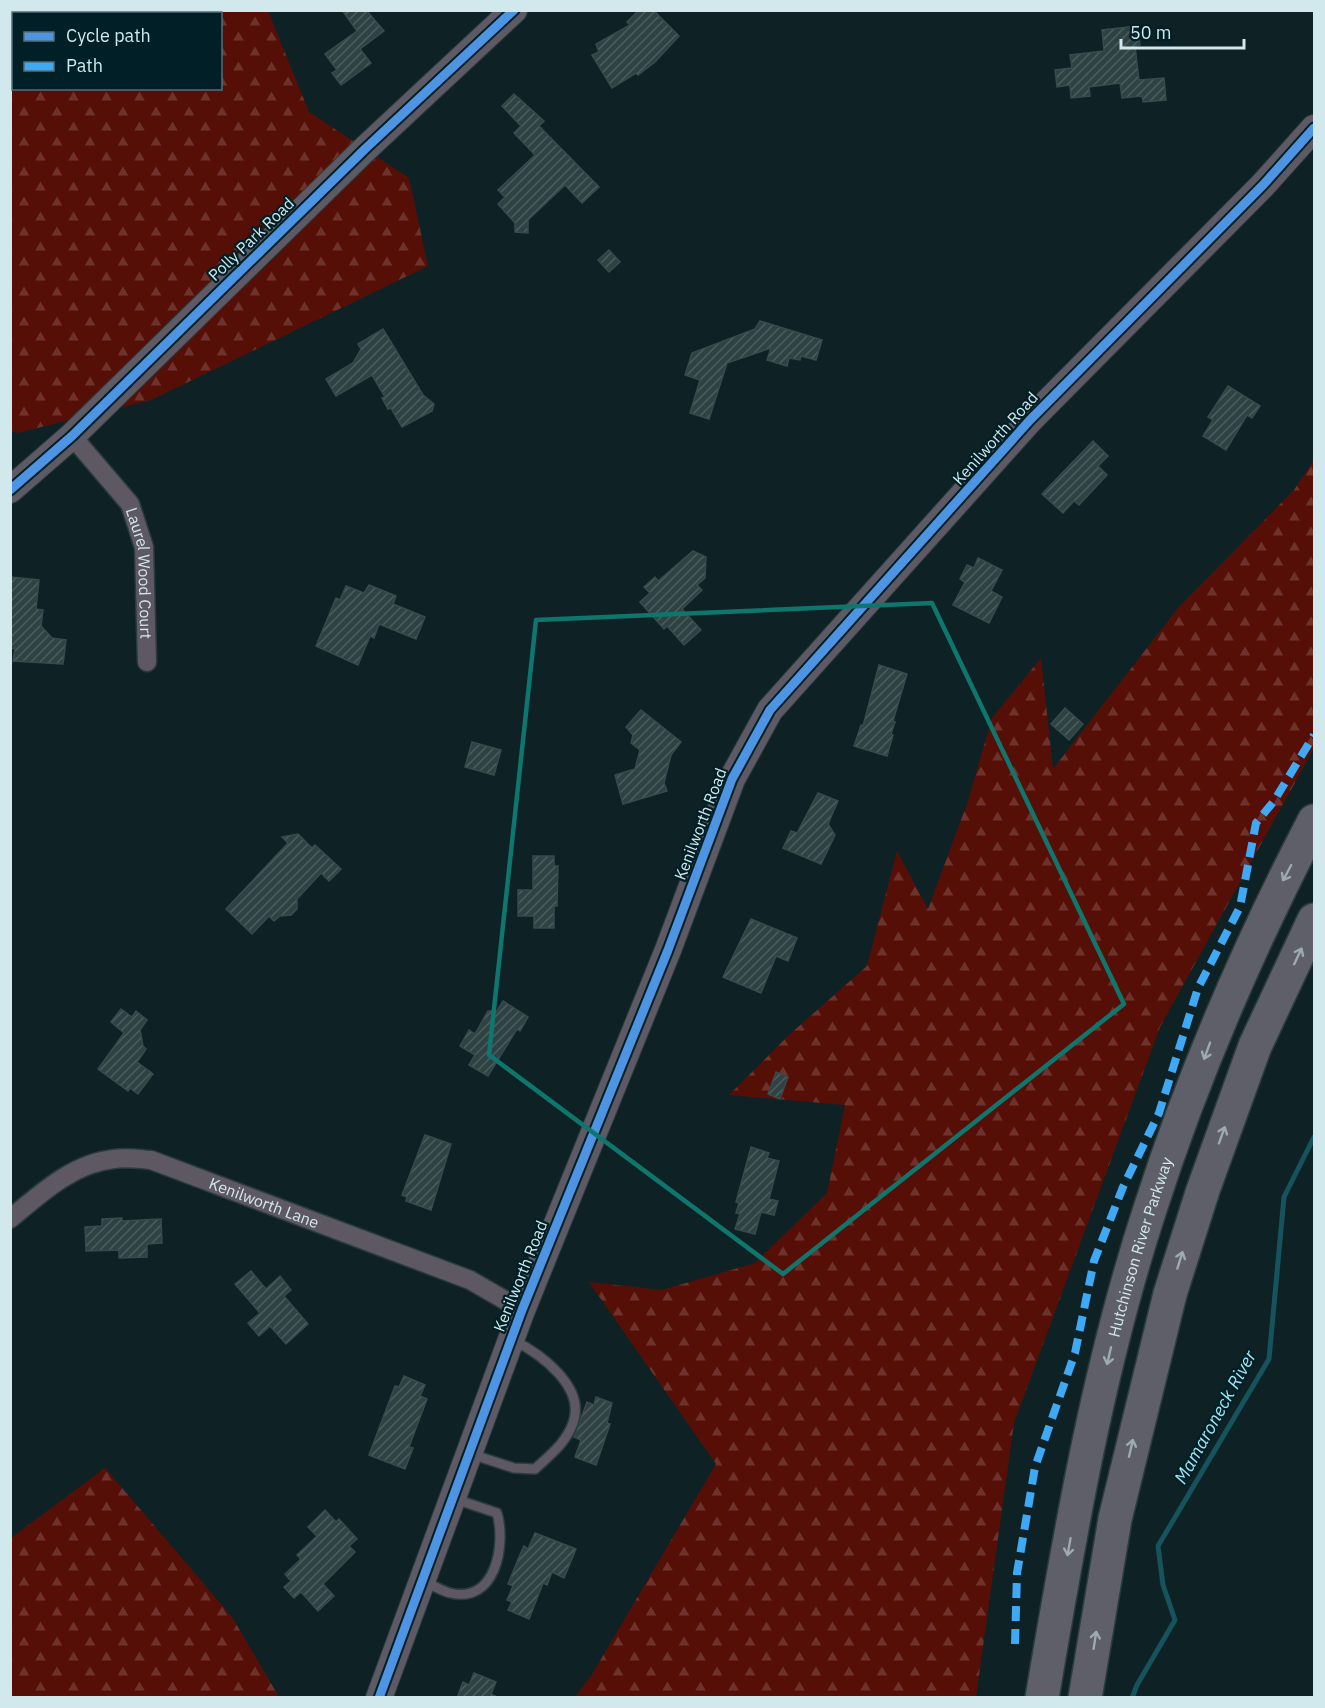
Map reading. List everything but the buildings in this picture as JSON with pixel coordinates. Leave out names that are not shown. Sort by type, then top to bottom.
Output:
[{"type":"highway","name":"Hutchinson River Parkway","points":[[1042,1698],[1082,1476],[1110,1349],[1149,1209],[1216,1029],[1281,886],[1314,822]]},
{"type":"highway","points":[[1085,1698],[1115,1519],[1170,1294],[1203,1190],[1256,1046],[1314,920]]},
{"type":"street","name":"Polly Park Road","points":[[10,489],[72,436],[365,149],[514,10]]},
{"type":"street","name":"Kenilworth Road","points":[[379,1698],[522,1310],[666,957],[732,779],[770,710],[1030,420],[1263,185],[1314,128]]},
{"type":"street","name":"Laurel Wood Court","points":[[72,436],[130,504],[144,547],[147,662]]},
{"type":"street","name":"Kenilworth Lane","points":[[10,1219],[61,1180],[90,1164],[114,1158],[151,1160],[470,1280],[522,1310]]},
{"type":"lane","points":[[469,1454],[514,1468],[535,1469],[561,1445],[574,1421],[574,1398],[561,1376],[531,1349],[512,1339]]},
{"type":"lane","points":[[422,1580],[450,1593],[466,1593],[481,1590],[493,1574],[500,1553],[502,1529],[497,1513],[452,1498]]},
{"type":"highlighted area","points":[[932,603],[1124,1004],[783,1274],[489,1055],[536,620]]},
{"type":"green space","points":[[11,11],[268,11],[309,112],[409,178],[428,266],[151,400],[17,433],[11,431]]},
{"type":"green space","points":[[1314,460],[1314,748],[1160,1027],[1014,1423],[976,1697],[574,1698],[591,1676],[716,1464],[589,1282],[662,1290],[755,1263],[827,1193],[845,1105],[729,1095],[789,1035],[867,966],[897,851],[928,909],[968,801],[992,718],[1041,658],[1053,769],[1178,608],[1294,490]]},
{"type":"green space","points":[[105,1468],[232,1617],[279,1697],[11,1697],[11,1538]]},
{"type":"waterway","name":"Mamaroneck River","points":[[1132,1698],[1137,1685],[1175,1620],[1163,1585],[1158,1546],[1269,1359],[1284,1197],[1314,1137]]},
{"type":"marked path","points":[[1015,1644],[1017,1573],[1035,1467],[1075,1353],[1094,1261],[1123,1187],[1159,1113],[1198,988],[1240,907],[1256,823],[1274,801],[1314,735]]},
{"type":"cycle path","points":[[10,490],[72,436],[365,149],[514,10]]},
{"type":"cycle path","points":[[379,1698],[522,1310],[668,950],[732,779],[770,710],[1030,420],[1263,185],[1314,128]]}]
